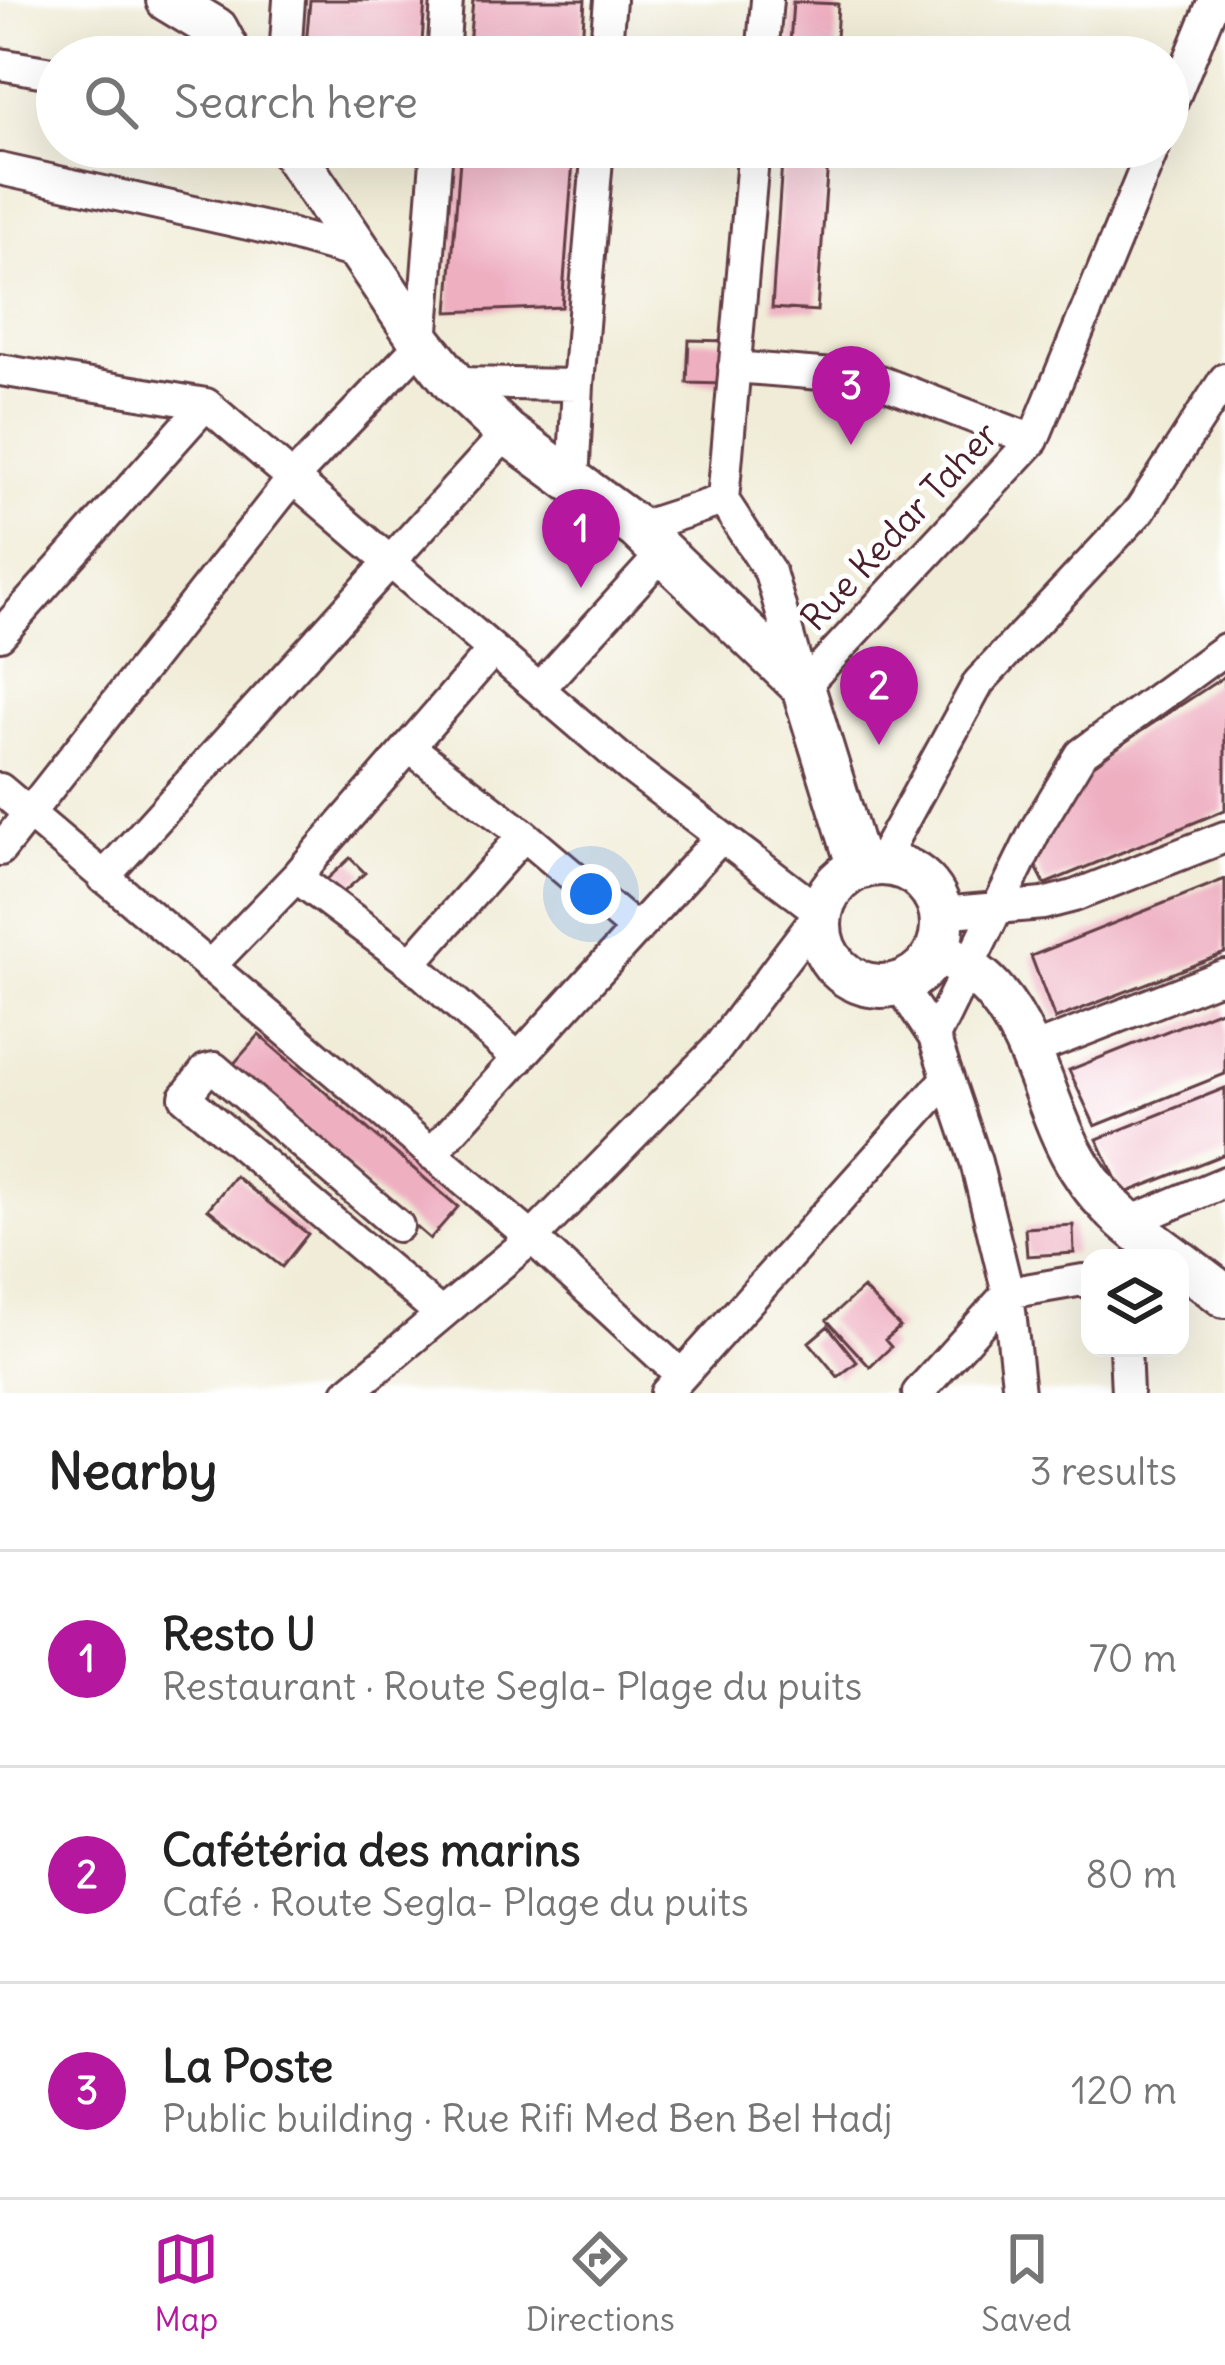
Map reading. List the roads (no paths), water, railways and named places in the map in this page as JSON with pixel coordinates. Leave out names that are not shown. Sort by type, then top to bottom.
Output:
[{"type":"street","points":[[168,0],[216,29]]},
{"type":"street","points":[[286,36],[289,0]]},
{"type":"street","points":[[444,36],[447,0]]},
{"type":"street","points":[[607,36],[610,0]]},
{"type":"street","points":[[763,36],[766,0]]},
{"type":"street","points":[[1189,61],[1214,0]]},
{"type":"street","points":[[0,64],[36,70]]},
{"type":"street","points":[[303,168],[422,344],[454,383],[507,434],[650,540],[803,687]]},
{"type":"street","points":[[0,850],[293,478],[422,344],[435,168]]},
{"type":"street","points":[[573,482],[596,168]]},
{"type":"street","points":[[752,168],[723,500],[770,572],[803,687],[869,867]]},
{"type":"street","name":"Rue Kedar Taher","points":[[803,687],[1033,440],[1145,168]]},
{"type":"street","points":[[0,169],[275,230],[363,255]]},
{"type":"street","points":[[734,368],[871,378],[1033,440]]},
{"type":"street","points":[[5,376],[206,404],[631,768],[820,912]]},
{"type":"street","points":[[869,867],[979,682],[1140,510],[1225,379]]},
{"type":"street","points":[[454,383],[578,385]]},
{"type":"street","points":[[0,635],[206,404]]},
{"type":"street","points":[[103,878],[507,434]]},
{"type":"street","points":[[540,688],[650,540],[723,500]]},
{"type":"street","points":[[934,1037],[949,943],[1000,908],[1037,827],[1081,754],[1225,649]]},
{"type":"street","points":[[209,967],[296,877],[493,650]]},
{"type":"street","points":[[409,747],[635,929]]},
{"type":"street","points":[[0,790],[532,1238],[674,1384],[948,1078]]},
{"type":"street","points":[[411,963],[524,835]]},
{"type":"street","points":[[430,1154],[722,837]]},
{"type":"street","points":[[820,912],[819,934],[839,971],[859,983],[880,987],[909,981],[949,943],[1000,908],[1043,904],[1098,889],[1225,837]]},
{"type":"street","points":[[348,1393],[532,1238],[716,1050],[820,912],[838,880],[869,867],[897,865],[931,888],[949,943],[1004,1004],[1030,1051],[1072,1154],[1096,1191],[1127,1223],[1162,1249]]},
{"type":"street","points":[[296,877],[411,963],[519,1059]]},
{"type":"street","points":[[1030,1051],[1225,975]]},
{"type":"street","points":[[898,983],[934,1037],[976,1162],[1007,1293],[1019,1393]]},
{"type":"street","points":[[398,1226],[214,1068],[206,1070],[185,1096],[441,1314]]},
{"type":"street","points":[[1127,1223],[1225,1182]]},
{"type":"street","points":[[1189,1269],[1225,1296]]},
{"type":"street","points":[[918,1393],[1007,1293],[1081,1280]]},
{"type":"street","points":[[1125,1357],[1127,1393]]},
{"type":"place","name":"La Poste","points":[[851,445]]},
{"type":"place","name":"Resto U","points":[[581,588]]},
{"type":"place","name":"Cafétéria des marins","points":[[879,745]]}]
